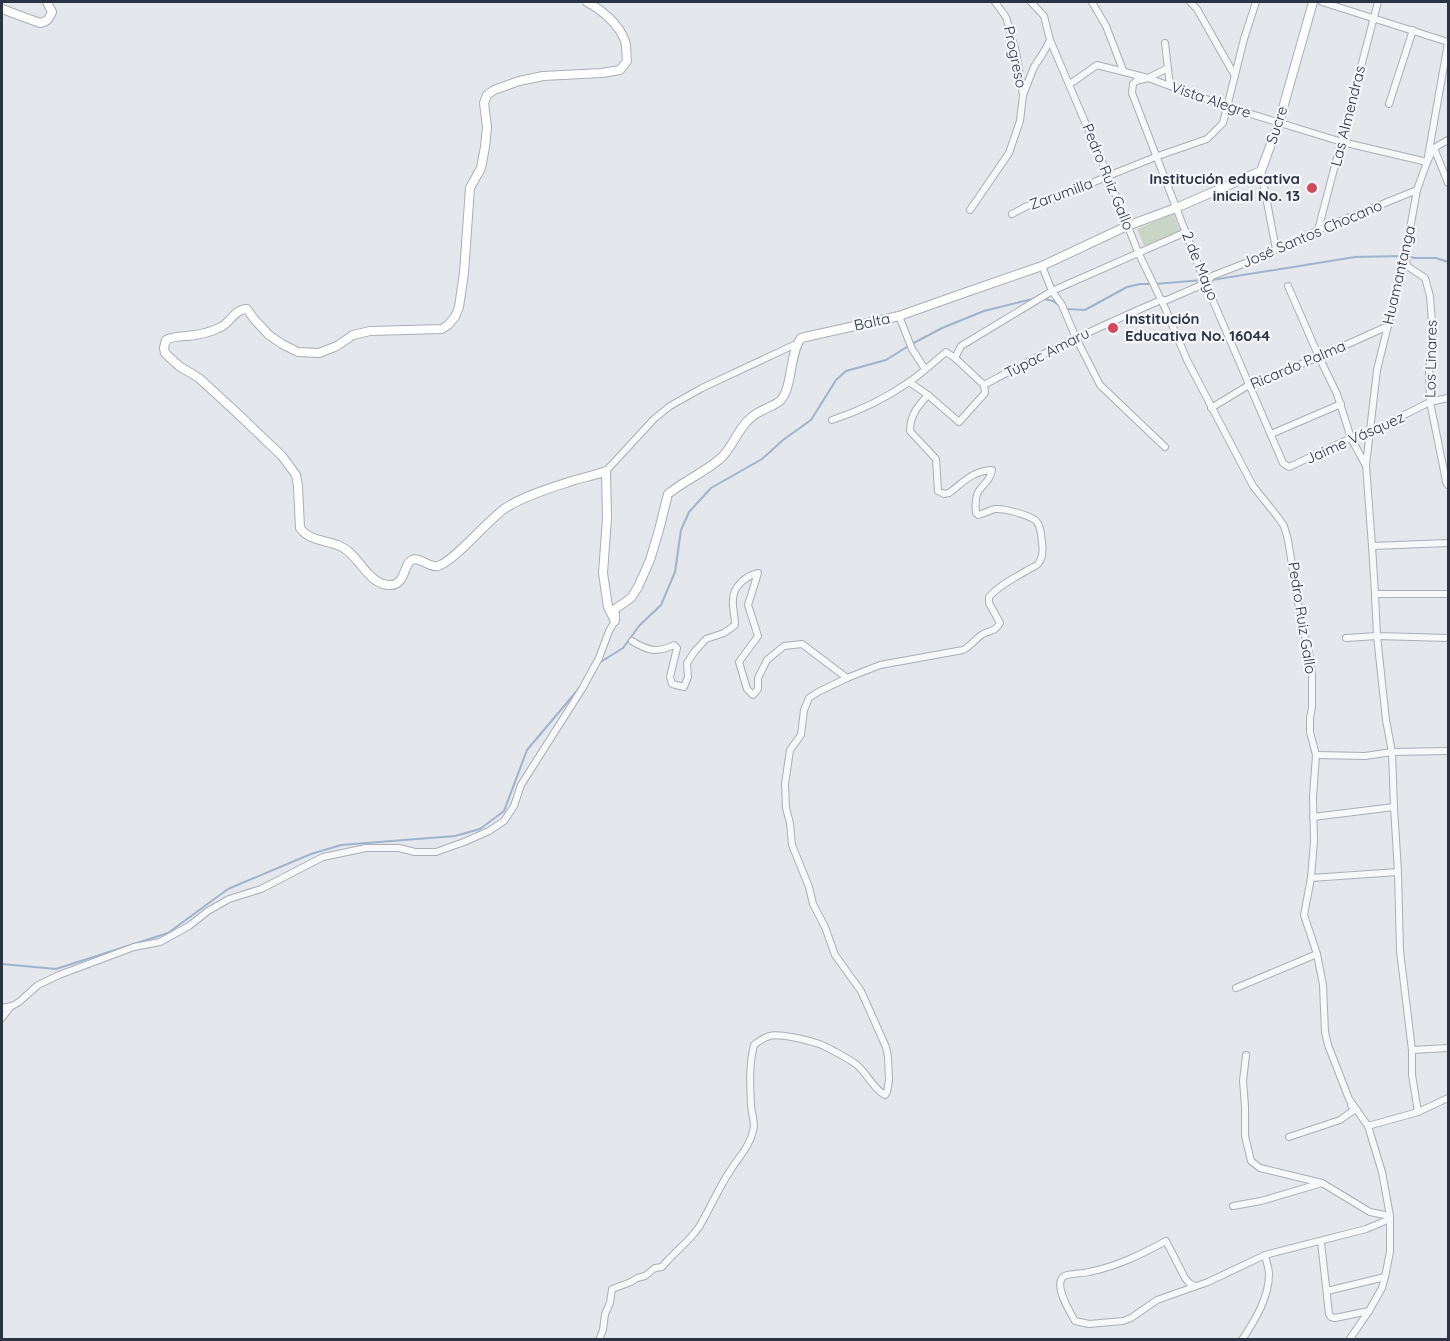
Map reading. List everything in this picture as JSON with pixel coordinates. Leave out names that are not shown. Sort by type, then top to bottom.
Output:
[{"type":"street","points":[[2,9],[40,23],[50,18],[52,12],[47,2]]},
{"type":"street","points":[[587,2],[601,10],[616,26],[625,41],[627,61],[620,70],[543,76],[519,81],[487,95],[484,103],[487,127],[485,147],[481,168],[470,188],[464,273],[459,307],[455,317],[448,325],[442,329],[370,331],[353,335],[337,346],[319,353],[298,352],[269,335],[247,309],[243,308],[222,327],[197,335],[171,337],[166,340],[165,353],[179,366],[199,378],[282,456],[296,475],[300,528],[303,532],[309,537],[341,546],[350,552],[370,575],[380,583],[387,585],[395,584],[401,579],[412,560],[416,559],[433,566],[438,566],[448,560],[507,507],[529,497],[606,471],[654,419],[670,406],[702,388],[796,344]]},
{"type":"street","name":"Progreso","points":[[970,210],[1009,153],[1020,121],[1023,95],[1016,52],[1006,17],[995,2]]},
{"type":"street","name":"Pedro Ruiz Gallo","points":[[1031,2],[1044,16],[1050,40],[1138,252],[1187,360],[1253,486],[1277,516],[1286,533],[1292,557],[1299,608],[1310,658],[1312,676],[1310,732],[1316,755],[1313,797],[1314,841],[1311,878],[1304,915],[1317,954],[1323,984],[1325,1032],[1328,1046],[1349,1099],[1368,1126],[1382,1172],[1390,1217],[1390,1252],[1382,1288],[1370,1311],[1349,1340]]},
{"type":"street","points":[[1092,2],[1106,26],[1123,70]]},
{"type":"street","points":[[1191,2],[1236,77]]},
{"type":"street","name":"Zarumilla","points":[[1012,214],[1027,206],[1060,198],[1108,176],[1207,139],[1223,123],[1244,39],[1256,2]]},
{"type":"street","name":"Sucre","points":[[1261,171],[1279,122],[1313,2]]},
{"type":"street","points":[[1322,2],[1449,42]]},
{"type":"street","name":"Las Almendras","points":[[1318,230],[1378,2]]},
{"type":"street","points":[[1389,104],[1413,30]]},
{"type":"street","points":[[1023,95],[1034,67],[1050,40]]},
{"type":"street","name":"Huamantanga","points":[[1418,1112],[1412,1075],[1412,1050],[1400,951],[1392,752],[1386,720],[1377,636],[1366,465],[1377,370],[1406,256],[1417,190],[1427,162],[1449,42]]},
{"type":"street","points":[[1165,43],[1170,86]]},
{"type":"street","name":"Vista Alegre","points":[[1070,84],[1097,65],[1123,70],[1228,107],[1342,142],[1427,162]]},
{"type":"street","points":[[1148,78],[1168,68]]},
{"type":"street","name":"2 de Mayo","points":[[1148,78],[1136,81],[1133,84],[1132,93],[1176,208],[1282,461]]},
{"type":"street","points":[[1427,162],[1434,148],[1449,140]]},
{"type":"street","points":[[1434,148],[1449,183]]},
{"type":"street","points":[[1261,171],[1276,249]]},
{"type":"street","name":"Balta","points":[[796,344],[801,338],[899,316],[1042,266],[1128,226],[1261,171]]},
{"type":"street","name":"José Santos Chocano","points":[[1207,282],[1212,276],[1417,190]]},
{"type":"street","points":[[955,358],[961,346],[1052,291],[1186,232]]},
{"type":"street","name":"Los Linares","points":[[1406,256],[1407,266],[1425,278],[1430,296],[1433,336],[1430,357],[1430,402],[1446,482],[1449,485]]},
{"type":"street","points":[[1042,266],[1052,291],[1062,305],[1100,385],[1166,447]]},
{"type":"street","name":"Túpac Amaru","points":[[984,385],[1076,338],[1207,282]]},
{"type":"street","points":[[1288,286],[1341,405],[1351,438],[1366,465]]},
{"type":"street","points":[[899,316],[912,349],[925,369]]},
{"type":"street","name":"Ricardo Palma","points":[[1211,408],[1249,385],[1388,326]]},
{"type":"street","points":[[2,1008],[19,1002],[38,984],[134,947],[160,942],[229,899],[261,889],[323,857],[366,848],[399,848],[415,852],[436,852],[489,831],[504,821],[514,806],[520,785],[582,689],[599,658],[615,621],[615,609],[631,598],[638,587],[656,540],[668,494],[722,456],[751,417],[781,400],[786,389],[796,344]]},
{"type":"street","points":[[832,420],[859,411],[879,400],[909,382],[946,352],[984,385],[986,393],[959,422],[909,382]]},
{"type":"street","points":[[599,1340],[612,1289],[645,1276],[655,1268],[662,1267],[685,1244],[699,1227],[730,1170],[744,1151],[754,1130],[750,1060],[754,1045],[770,1035],[818,1043],[855,1063],[880,1093],[885,1095],[887,1092],[886,1047],[861,991],[835,955],[825,927],[813,904],[809,887],[792,845],[785,784],[790,750],[801,735],[804,711],[809,699],[847,678],[880,664],[963,650],[971,646],[983,634],[996,629],[999,626],[999,620],[988,597],[1004,583],[1035,566],[1041,559],[1043,548],[1040,527],[1035,520],[1003,509],[982,514],[976,513],[976,495],[990,478],[992,470],[974,473],[949,494],[938,491],[936,459],[910,431],[915,410],[928,395]]},
{"type":"street","name":"Jaime Vásquez","points":[[1282,461],[1289,468],[1430,402],[1449,398]]},
{"type":"street","points":[[1271,434],[1341,405]]},
{"type":"street","points":[[606,471],[607,518],[603,573],[608,607],[615,621]]},
{"type":"street","points":[[1372,546],[1449,543]]},
{"type":"street","points":[[632,641],[642,648],[656,651],[665,650],[674,645],[677,648],[670,677],[672,684],[684,687],[688,677],[687,663],[706,639],[724,633],[735,625],[732,599],[737,586],[750,575],[758,573],[748,604],[758,636],[739,662],[747,689],[753,695],[758,688],[758,678],[768,660],[784,646],[802,644],[847,678]]},
{"type":"street","points":[[1375,594],[1449,594]]},
{"type":"street","points":[[1346,638],[1377,636],[1449,638]]},
{"type":"street","points":[[1316,755],[1365,756],[1392,752],[1449,751]]},
{"type":"street","points":[[1313,817],[1394,807]]},
{"type":"street","points":[[1311,878],[1398,872]]},
{"type":"street","points":[[1236,988],[1317,954]]},
{"type":"street","points":[[2,1018],[12,1006]]},
{"type":"street","points":[[1412,1050],[1449,1048]]},
{"type":"street","points":[[1246,1055],[1243,1081],[1245,1136],[1251,1161],[1260,1168],[1322,1183],[1370,1212],[1390,1217]]},
{"type":"street","points":[[1368,1126],[1418,1112],[1449,1098]]},
{"type":"street","points":[[1289,1137],[1340,1120],[1353,1110],[1349,1099]]},
{"type":"street","points":[[1233,1206],[1261,1201],[1322,1183]]},
{"type":"street","points":[[1195,1286],[1185,1278],[1166,1241],[1131,1260],[1087,1273],[1065,1275],[1060,1281],[1063,1300],[1074,1320],[1089,1324],[1123,1321],[1157,1300],[1195,1286],[1264,1255],[1366,1229],[1390,1217]]},
{"type":"street","points":[[1321,1242],[1331,1317],[1370,1311]]},
{"type":"street","points":[[1242,1340],[1263,1302],[1267,1287],[1269,1273],[1264,1255]]},
{"type":"street","points":[[1327,1291],[1385,1277]]},
{"type":"green space","points":[[1174,214],[1180,231],[1144,246],[1137,229]]},
{"type":"waterway","points":[[1212,280],[1355,257],[1405,256],[1436,258],[1448,262]]},
{"type":"waterway","points":[[1066,309],[1085,310],[1127,287],[1140,284],[1203,280]]},
{"type":"waterway","points":[[599,663],[623,648],[639,626],[661,605],[675,572],[681,530],[689,512],[711,488],[762,459],[811,420],[836,380],[846,371],[886,360],[942,328],[984,311],[1036,298]]},
{"type":"waterway","points":[[1044,299],[1053,301],[1061,307]]},
{"type":"waterway","points":[[2,964],[56,969],[168,933],[228,889],[311,854],[341,845],[455,836],[480,829],[504,811],[527,750],[581,686]]},
{"type":"place","name":"Institución educativa inicial No. 13","points":[[1312,188]]},
{"type":"place","name":"Institución Educativa No. 16044","points":[[1113,328]]}]
